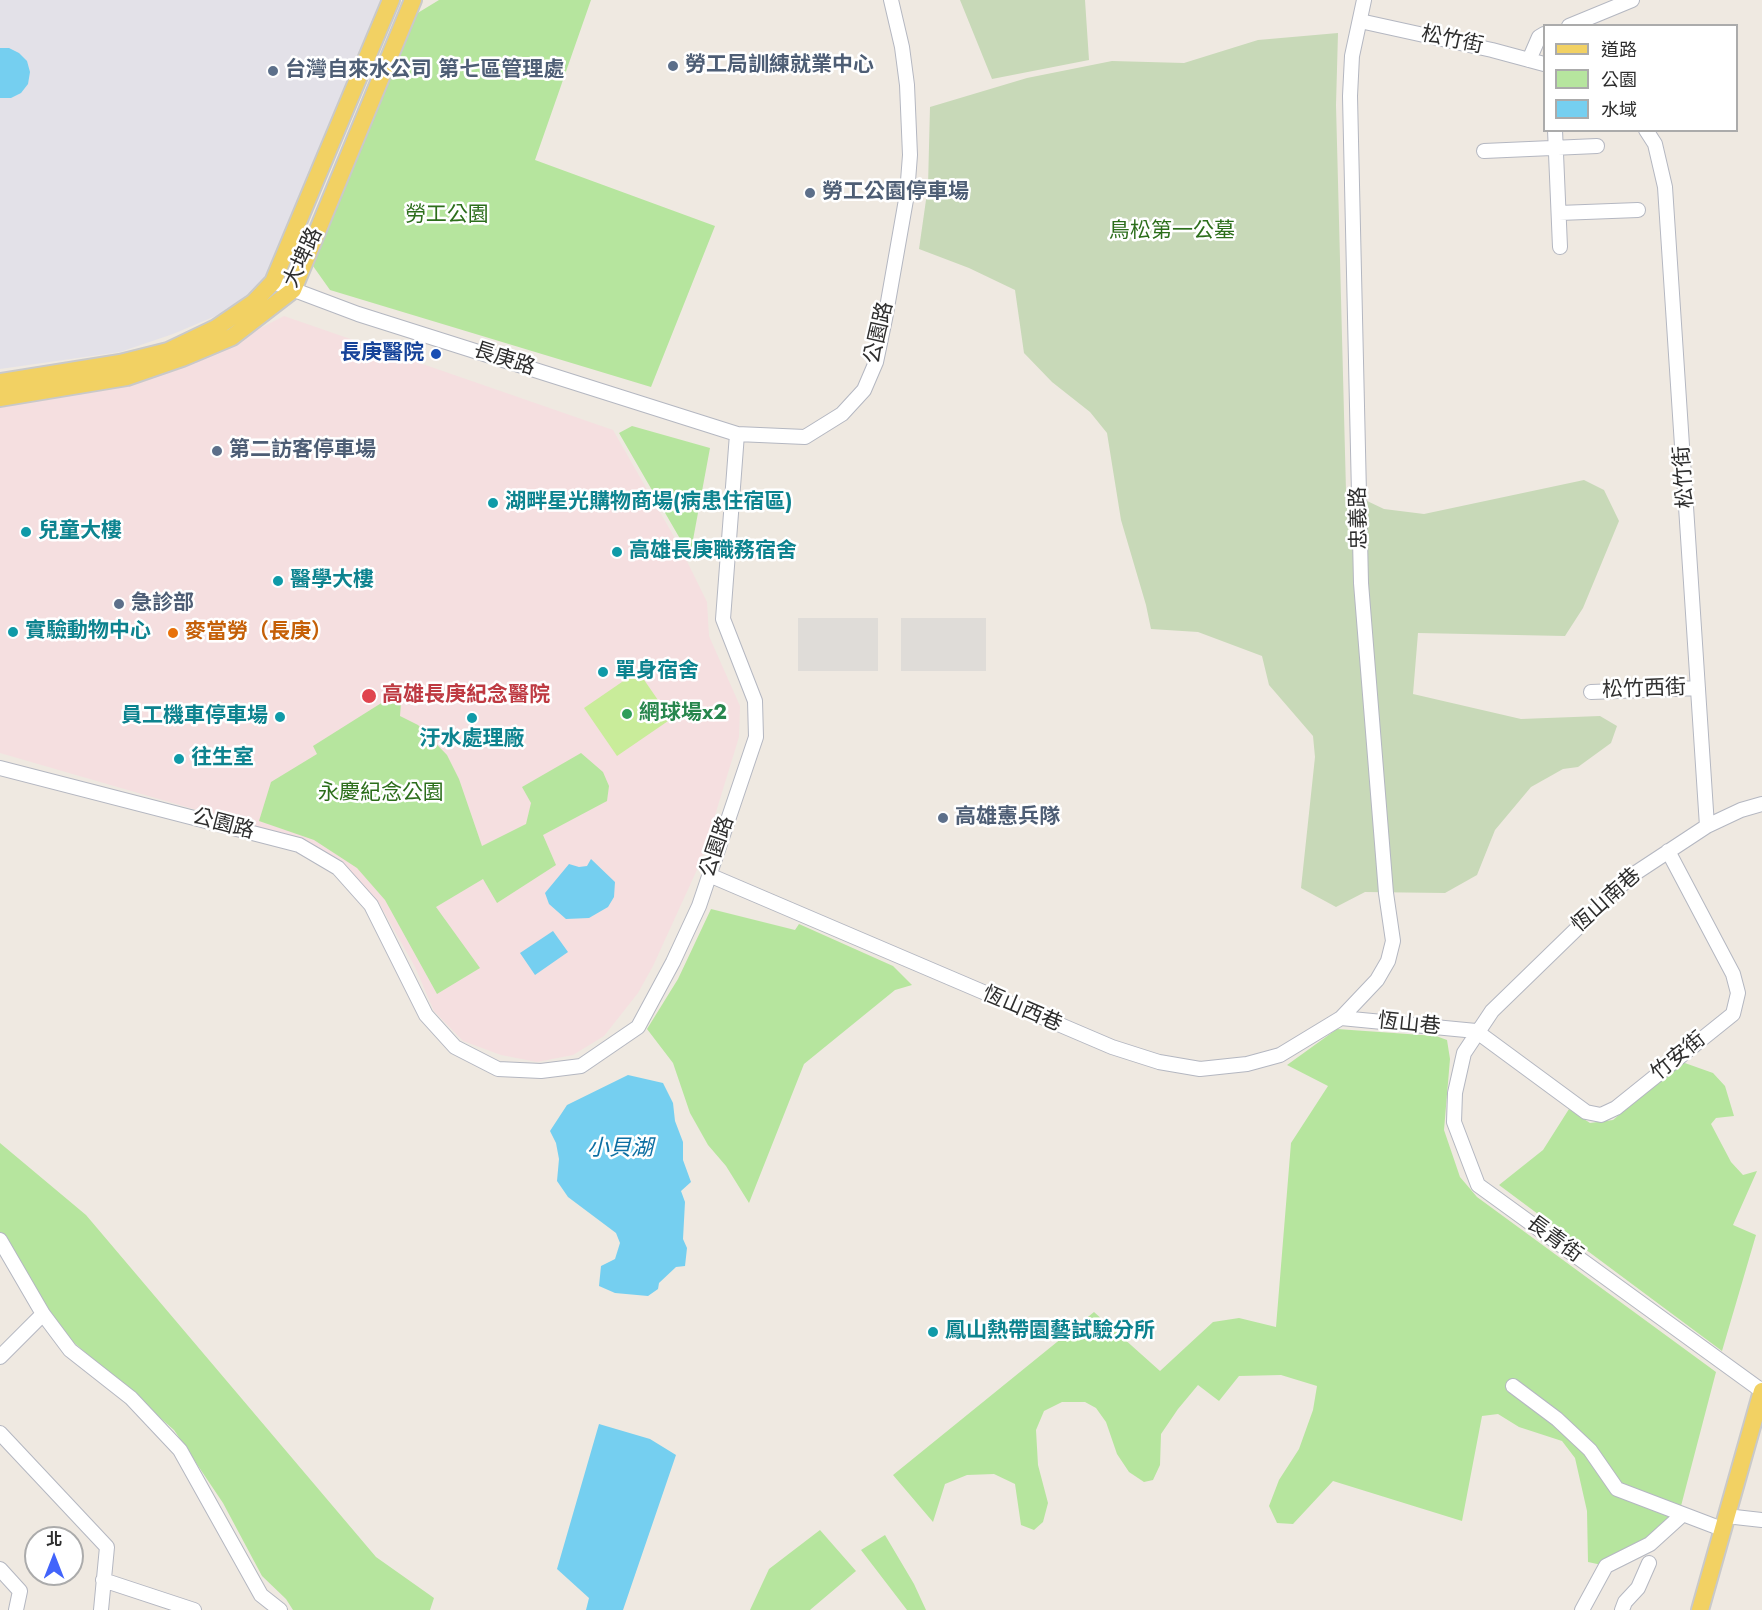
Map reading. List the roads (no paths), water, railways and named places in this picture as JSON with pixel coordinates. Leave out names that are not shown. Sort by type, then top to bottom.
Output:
[{"type":"main road","name":"大埤路","points":[[0,382],[120,363],[168,351],[216,328],[254,302],[273,282],[391,0]]},
{"type":"main road","name":"大埤路","points":[[0,398],[127,377],[182,358],[232,337],[293,290],[413,0]]},
{"type":"main road","points":[[1700,1610],[1762,1391]]},
{"type":"street","name":"公園路","points":[[0,768],[298,845],[338,868],[371,905],[426,1015],[455,1047],[498,1069],[541,1071],[581,1066],[638,1027],[674,962],[699,906],[756,737],[755,701],[723,619],[736,434],[805,437],[842,414],[864,390],[876,362],[907,194],[910,154],[907,85],[902,46],[891,0]]},
{"type":"street","name":"忠義路","points":[[1341,1018],[1377,980],[1388,961],[1393,941],[1386,893],[1361,583],[1350,96],[1352,56],[1364,0]]},
{"type":"street","points":[[1574,24],[1628,4],[1632,0]]},
{"type":"street","name":"松竹街","points":[[1360,21],[1543,64]]},
{"type":"street","points":[[1529,60],[1539,37],[1543,35]]},
{"type":"street","points":[[1556,132],[1560,247]]},
{"type":"street","name":"松竹街","points":[[1647,132],[1654,144],[1665,187],[1707,826]]},
{"type":"street","points":[[1484,152],[1597,146]]},
{"type":"street","points":[[1559,213],[1638,210]]},
{"type":"street","name":"長庚路","points":[[273,282],[369,317],[736,434]]},
{"type":"street","name":"松竹西街","points":[[1591,692],[1698,688]]},
{"type":"street","name":"恆山南巷","points":[[1476,1031],[1492,1011],[1631,876],[1707,826],[1741,810],[1762,804]]},
{"type":"street","name":"竹安街","points":[[1476,1031],[1586,1112],[1601,1115],[1616,1108],[1733,1014],[1738,993],[1733,974],[1668,851]]},
{"type":"street","name":"恆山西巷","points":[[709,875],[1112,1047],[1159,1062],[1200,1069],[1247,1064],[1280,1055],[1341,1018]]},
{"type":"street","name":"恆山巷","points":[[1341,1018],[1476,1031]]},
{"type":"street","name":"長青街","points":[[1476,1031],[1461,1063],[1455,1093],[1454,1122],[1478,1185],[1762,1391]]},
{"type":"street","points":[[0,1240],[43,1314],[70,1350],[131,1398],[180,1450],[261,1595],[280,1610]]},
{"type":"street","points":[[0,1357],[43,1314]]},
{"type":"street","points":[[1513,1386],[1557,1419],[1590,1450],[1617,1489],[1682,1515],[1724,1522],[1762,1520]]},
{"type":"street","points":[[0,1433],[107,1547],[101,1610]]},
{"type":"street","points":[[1581,1610],[1606,1566],[1650,1544],[1682,1515]]},
{"type":"street","points":[[1622,1610],[1625,1602],[1638,1588],[1649,1563]]},
{"type":"street","points":[[0,1569],[20,1591],[16,1610]]},
{"type":"street","points":[[104,1580],[194,1610]]},
{"type":"water","points":[[0,48],[9,48],[19,53],[27,61],[30,72],[28,84],[21,93],[11,98],[0,98]]},
{"type":"water","points":[[591,859],[615,882],[614,897],[608,907],[589,918],[566,919],[549,904],[545,893],[569,864],[579,867],[587,866]]},
{"type":"water","points":[[553,931],[568,952],[535,975],[520,953]]},
{"type":"water","name":"小貝湖","points":[[628,1075],[663,1083],[673,1103],[675,1121],[683,1142],[683,1160],[691,1182],[681,1191],[685,1202],[683,1239],[687,1248],[685,1266],[676,1267],[659,1283],[658,1289],[648,1296],[615,1293],[599,1286],[601,1266],[615,1259],[620,1243],[616,1233],[568,1197],[557,1181],[559,1159],[556,1143],[550,1131],[567,1105]]},
{"type":"water","points":[[599,1424],[650,1439],[676,1455],[623,1610],[586,1610],[589,1598],[557,1569]]},
{"type":"place","name":"勞工局訓練就業中心","points":[[673,66]]},
{"type":"place","name":"台灣自來水公司 第七區管理處","points":[[273,71]]},
{"type":"place","name":"勞工公園停車場","points":[[810,193]]},
{"type":"place","name":"長庚醫院","points":[[436,354]]},
{"type":"place","name":"第二訪客停車場","points":[[217,451]]},
{"type":"place","name":"湖畔星光購物商場(病患住宿區)","points":[[493,503]]},
{"type":"place","name":"兒童大樓","points":[[26,532]]},
{"type":"place","name":"高雄長庚職務宿舍","points":[[617,552]]},
{"type":"place","name":"醫學大樓","points":[[278,581]]},
{"type":"place","name":"急診部","points":[[119,604]]},
{"type":"place","name":"實驗動物中心","points":[[13,632]]},
{"type":"place","name":"麥當勞（長庚）","points":[[173,633]]},
{"type":"place","name":"單身宿舍","points":[[603,672]]},
{"type":"place","name":"高雄長庚紀念醫院","points":[[369,696]]},
{"type":"place","name":"網球場x2","points":[[627,714]]},
{"type":"place","name":"員工機車停車場","points":[[280,717]]},
{"type":"place","name":"汙水處理廠","points":[[472,718]]},
{"type":"place","name":"往生室","points":[[179,759]]},
{"type":"place","name":"高雄憲兵隊","points":[[943,818]]},
{"type":"place","name":"鳳山熱帶園藝試驗分所","points":[[933,1332]]},
{"type":"park label","name":"勞工公園","points":[[447,216]]},
{"type":"park label","name":"鳥松第一公墓","points":[[1172,232]]},
{"type":"park label","name":"永慶紀念公園","points":[[381,794]]}]
